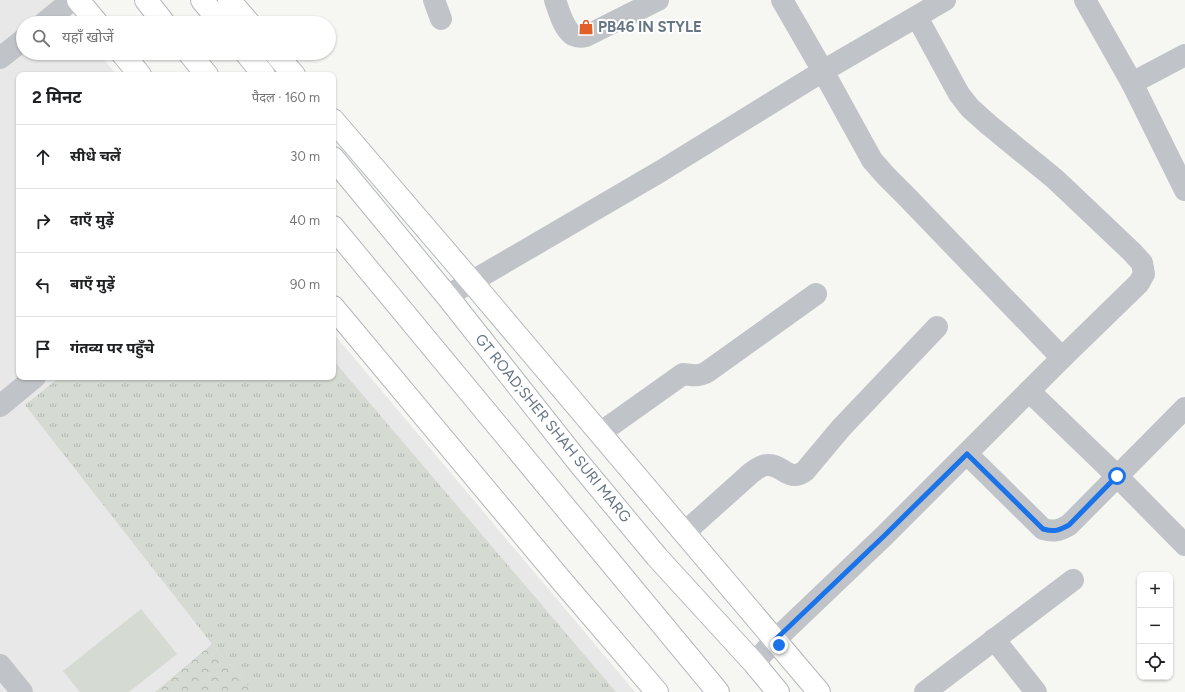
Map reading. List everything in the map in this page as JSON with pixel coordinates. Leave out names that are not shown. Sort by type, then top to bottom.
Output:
[{"type":"main road","points":[[78,0],[91,16]]},
{"type":"main road","points":[[146,0],[159,16]]},
{"type":"main road","points":[[202,0],[215,16]]},
{"type":"main road","points":[[230,0],[243,16]]},
{"type":"main road","points":[[128,60],[138,72]]},
{"type":"main road","points":[[195,60],[205,72]]},
{"type":"main road","points":[[252,60],[262,72]]},
{"type":"main road","points":[[281,60],[291,72]]},
{"type":"main road","points":[[336,124],[819,692]]},
{"type":"main road","name":"GT ROAD;SHER SHAH SURI MARG","points":[[336,162],[448,296],[584,469],[657,557],[754,663],[778,692]]},
{"type":"main road","points":[[336,231],[718,692]]},
{"type":"main road","points":[[336,311],[561,580],[657,692]]},
{"type":"street","points":[[53,16],[72,0]]},
{"type":"street","points":[[555,0],[566,27],[573,35],[579,37],[586,36],[658,0]]},
{"type":"street","points":[[782,0],[872,160],[1062,358]]},
{"type":"street","points":[[448,296],[471,281],[661,171],[823,71],[945,0]]},
{"type":"street","points":[[1085,0],[1132,83],[1185,190]]},
{"type":"street","points":[[754,663],[775,640],[884,536],[1062,358],[1139,284],[1144,274],[1142,263],[1132,252],[1055,179],[970,108],[959,94],[916,17]]},
{"type":"street","points":[[0,58],[16,45]]},
{"type":"street","points":[[1132,83],[1185,55]]},
{"type":"street","points":[[600,433],[683,374],[696,376],[707,372],[816,294]]},
{"type":"street","points":[[684,533],[750,473],[759,468],[766,465],[772,465],[793,476],[805,471],[841,428],[937,326]]},
{"type":"street","points":[[0,406],[31,380]]},
{"type":"street","points":[[1029,391],[1117,476],[1185,545]]},
{"type":"street","points":[[967,454],[1043,529],[1051,531],[1060,530],[1069,525],[1185,408]]},
{"type":"street","points":[[925,692],[1073,580]]},
{"type":"street","points":[[994,639],[1036,692]]},
{"type":"street","points":[[0,665],[22,692]]},
{"type":"shaded area","points":[[0,0],[54,0],[67,16],[16,16],[16,60],[104,60],[114,72],[16,72],[16,380],[336,380],[336,337],[635,692],[0,692]]},
{"type":"green space","points":[[336,364],[616,692],[253,692],[212,644],[25,405],[56,380],[336,380]]},
{"type":"green space","points":[[141,609],[177,654],[129,692],[80,692],[63,671]]},
{"type":"green space","points":[[212,644],[253,692],[155,692]]},
{"type":"place","name":"PB46 IN STYLE","points":[[586,27]]},
{"type":"route","points":[[779,645],[775,640],[967,454],[1043,529],[1051,531],[1060,530],[1069,525],[1117,476]]}]
